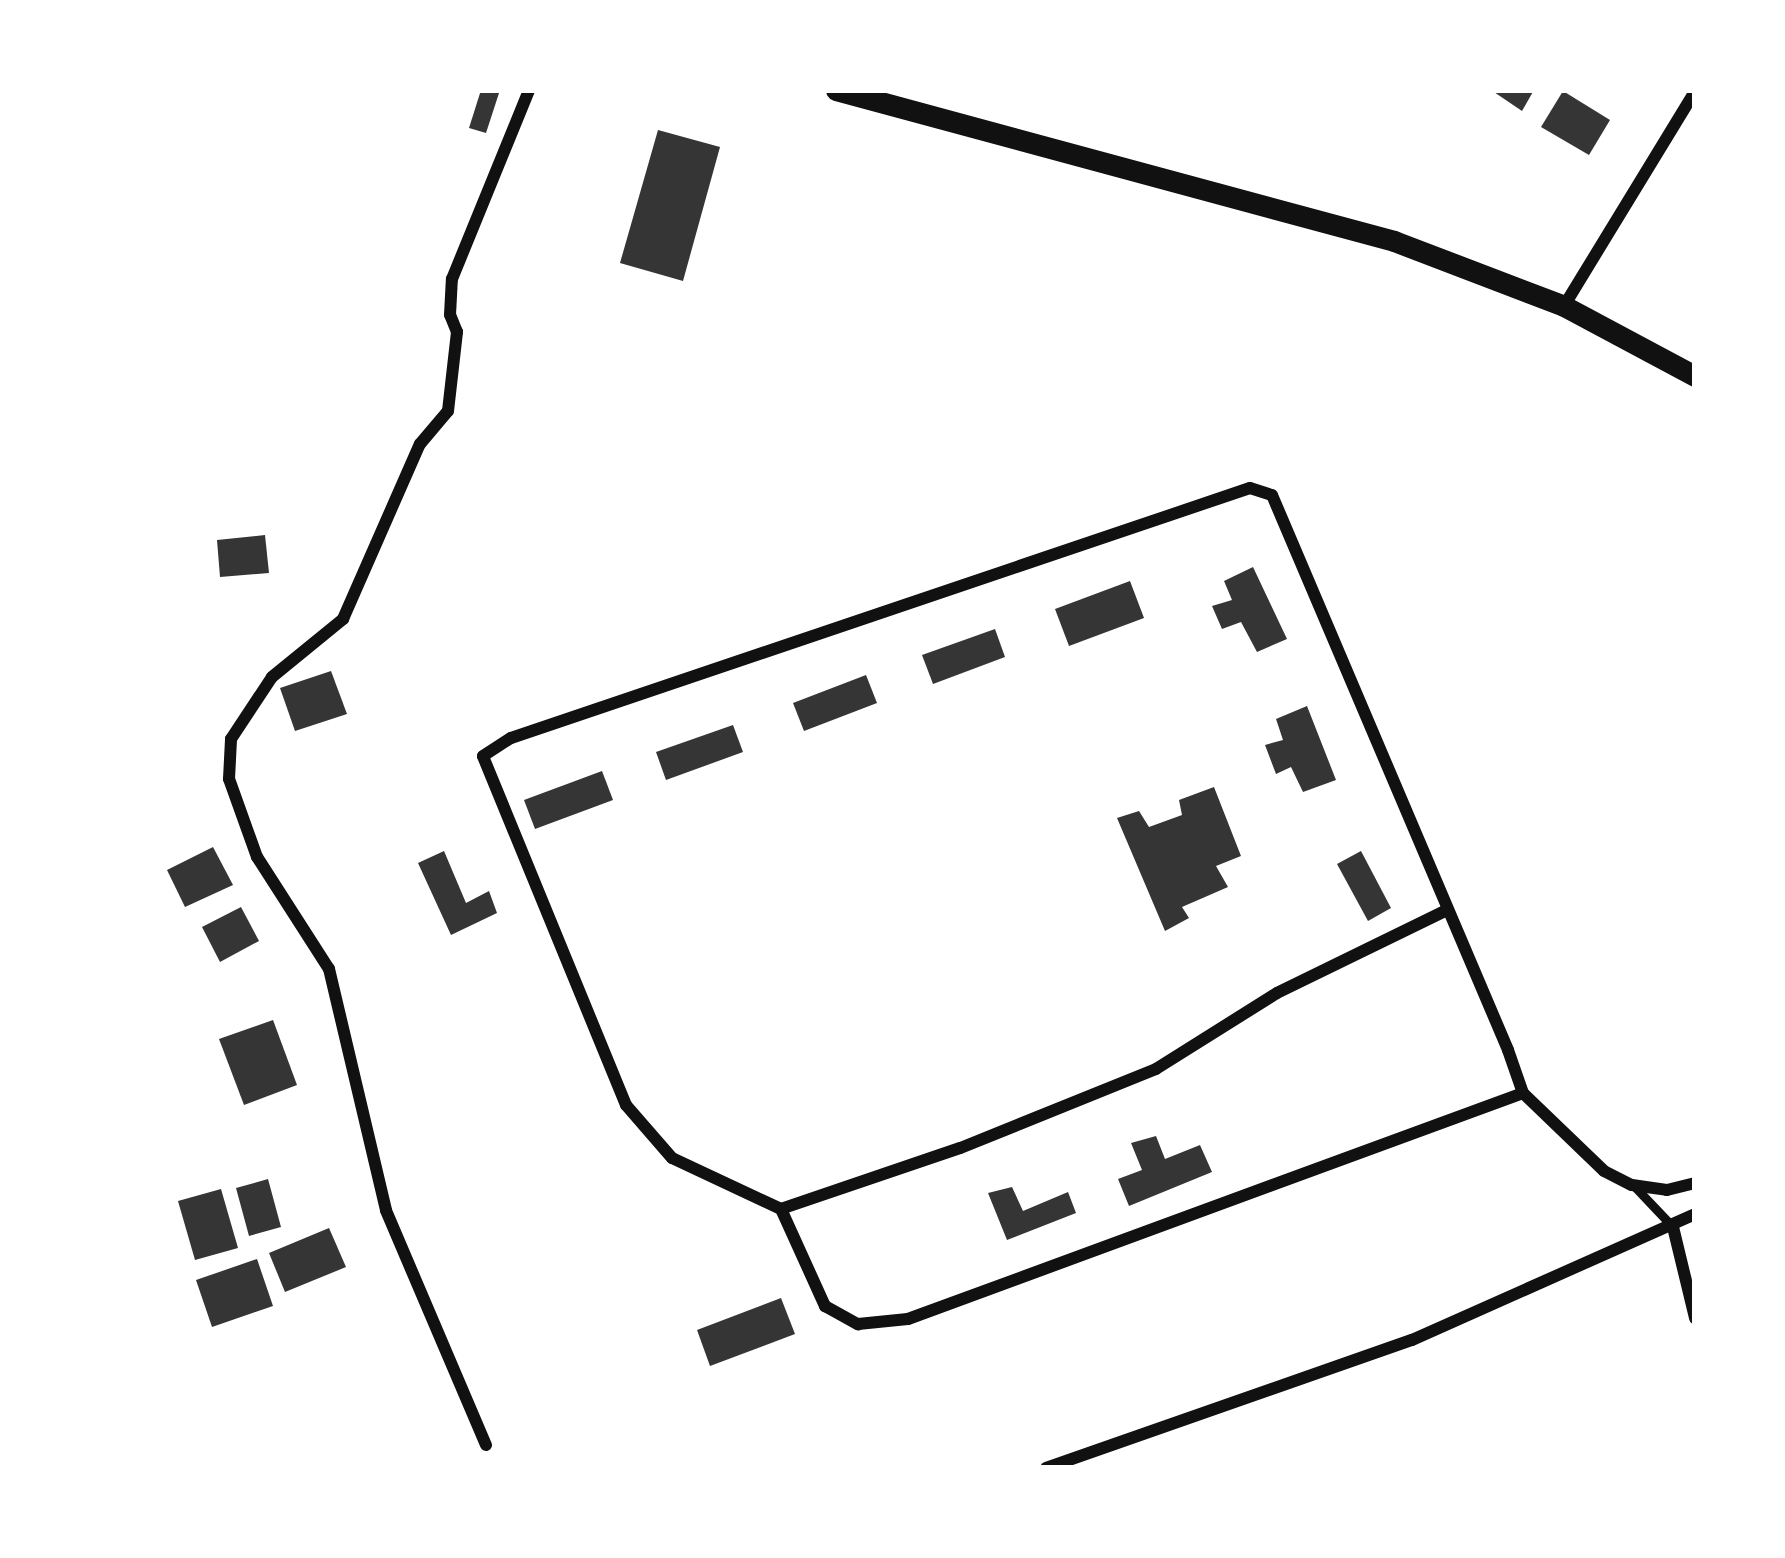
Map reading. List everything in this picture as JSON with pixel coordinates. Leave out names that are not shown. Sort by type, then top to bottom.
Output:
[{"type":"street","points":[[486,1445],[386,1210],[329,969],[256,856],[230,779],[231,739],[272,677],[344,619],[420,444],[448,411],[457,332],[450,315],[452,279],[529,90]]},
{"type":"street","points":[[836,90],[1394,241],[1564,306],[1695,376]]},
{"type":"street","points":[[1564,306],[1695,91]]},
{"type":"street","points":[[1523,1093],[908,1319],[858,1324],[825,1306],[781,1209],[672,1159],[626,1105],[483,757],[512,738],[1250,488],[1272,495],[1523,1093],[1604,1171],[1632,1184],[1667,1190],[1695,1183]]},
{"type":"street","points":[[781,1209],[960,1148],[1156,1070],[1277,993],[1447,910]]},
{"type":"street","points":[[1046,1468],[1412,1340],[1695,1214]]},
{"type":"street","points":[[1672,1227],[1695,1318]]},
{"type":"lane","points":[[1632,1184],[1672,1227]]},
{"type":"building","points":[[481,90],[500,90],[486,133],[469,128]]},
{"type":"building","points":[[1491,90],[1534,90],[1522,111]]},
{"type":"building","points":[[1563,91],[1610,120],[1589,155],[1541,127]]},
{"type":"building","points":[[658,130],[720,147],[683,281],[620,263]]},
{"type":"building","points":[[265,535],[269,573],[220,577],[217,540]]},
{"type":"building","points":[[1253,567],[1287,639],[1257,652],[1241,622],[1222,629],[1212,606],[1232,600],[1224,581]]},
{"type":"building","points":[[1130,581],[1144,618],[1069,646],[1055,609]]},
{"type":"building","points":[[995,629],[1005,657],[933,684],[922,655]]},
{"type":"building","points":[[331,671],[347,714],[295,731],[280,688]]},
{"type":"building","points":[[866,675],[877,703],[804,731],[793,703]]},
{"type":"building","points":[[1307,706],[1336,780],[1303,792],[1291,767],[1276,774],[1265,745],[1283,740],[1276,719]]},
{"type":"building","points":[[733,725],[743,752],[666,780],[656,752]]},
{"type":"building","points":[[602,771],[613,800],[535,829],[524,800]]},
{"type":"building","points":[[1214,787],[1241,856],[1216,866],[1228,887],[1182,907],[1189,918],[1165,931],[1117,818],[1139,811],[1149,827],[1182,815],[1179,800]]},
{"type":"building","points":[[213,847],[233,885],[185,907],[167,870]]},
{"type":"building","points":[[444,851],[466,903],[489,891],[497,913],[451,935],[418,863]]},
{"type":"building","points":[[1361,851],[1391,908],[1368,921],[1337,864]]},
{"type":"building","points":[[241,907],[259,941],[220,962],[202,927]]},
{"type":"building","points":[[273,1020],[297,1085],[244,1105],[219,1039]]},
{"type":"building","points":[[1156,1136],[1165,1159],[1200,1145],[1212,1172],[1129,1206],[1118,1179],[1142,1170],[1131,1143]]},
{"type":"building","points":[[268,1179],[281,1227],[249,1236],[236,1188]]},
{"type":"building","points":[[1012,1187],[1023,1211],[1068,1192],[1076,1213],[1007,1240],[988,1193]]},
{"type":"building","points":[[221,1189],[238,1248],[195,1260],[178,1201]]},
{"type":"building","points":[[329,1228],[346,1267],[285,1292],[269,1253]]},
{"type":"building","points":[[257,1259],[273,1306],[212,1327],[196,1280]]},
{"type":"building","points":[[781,1298],[795,1334],[710,1366],[697,1330]]}]
